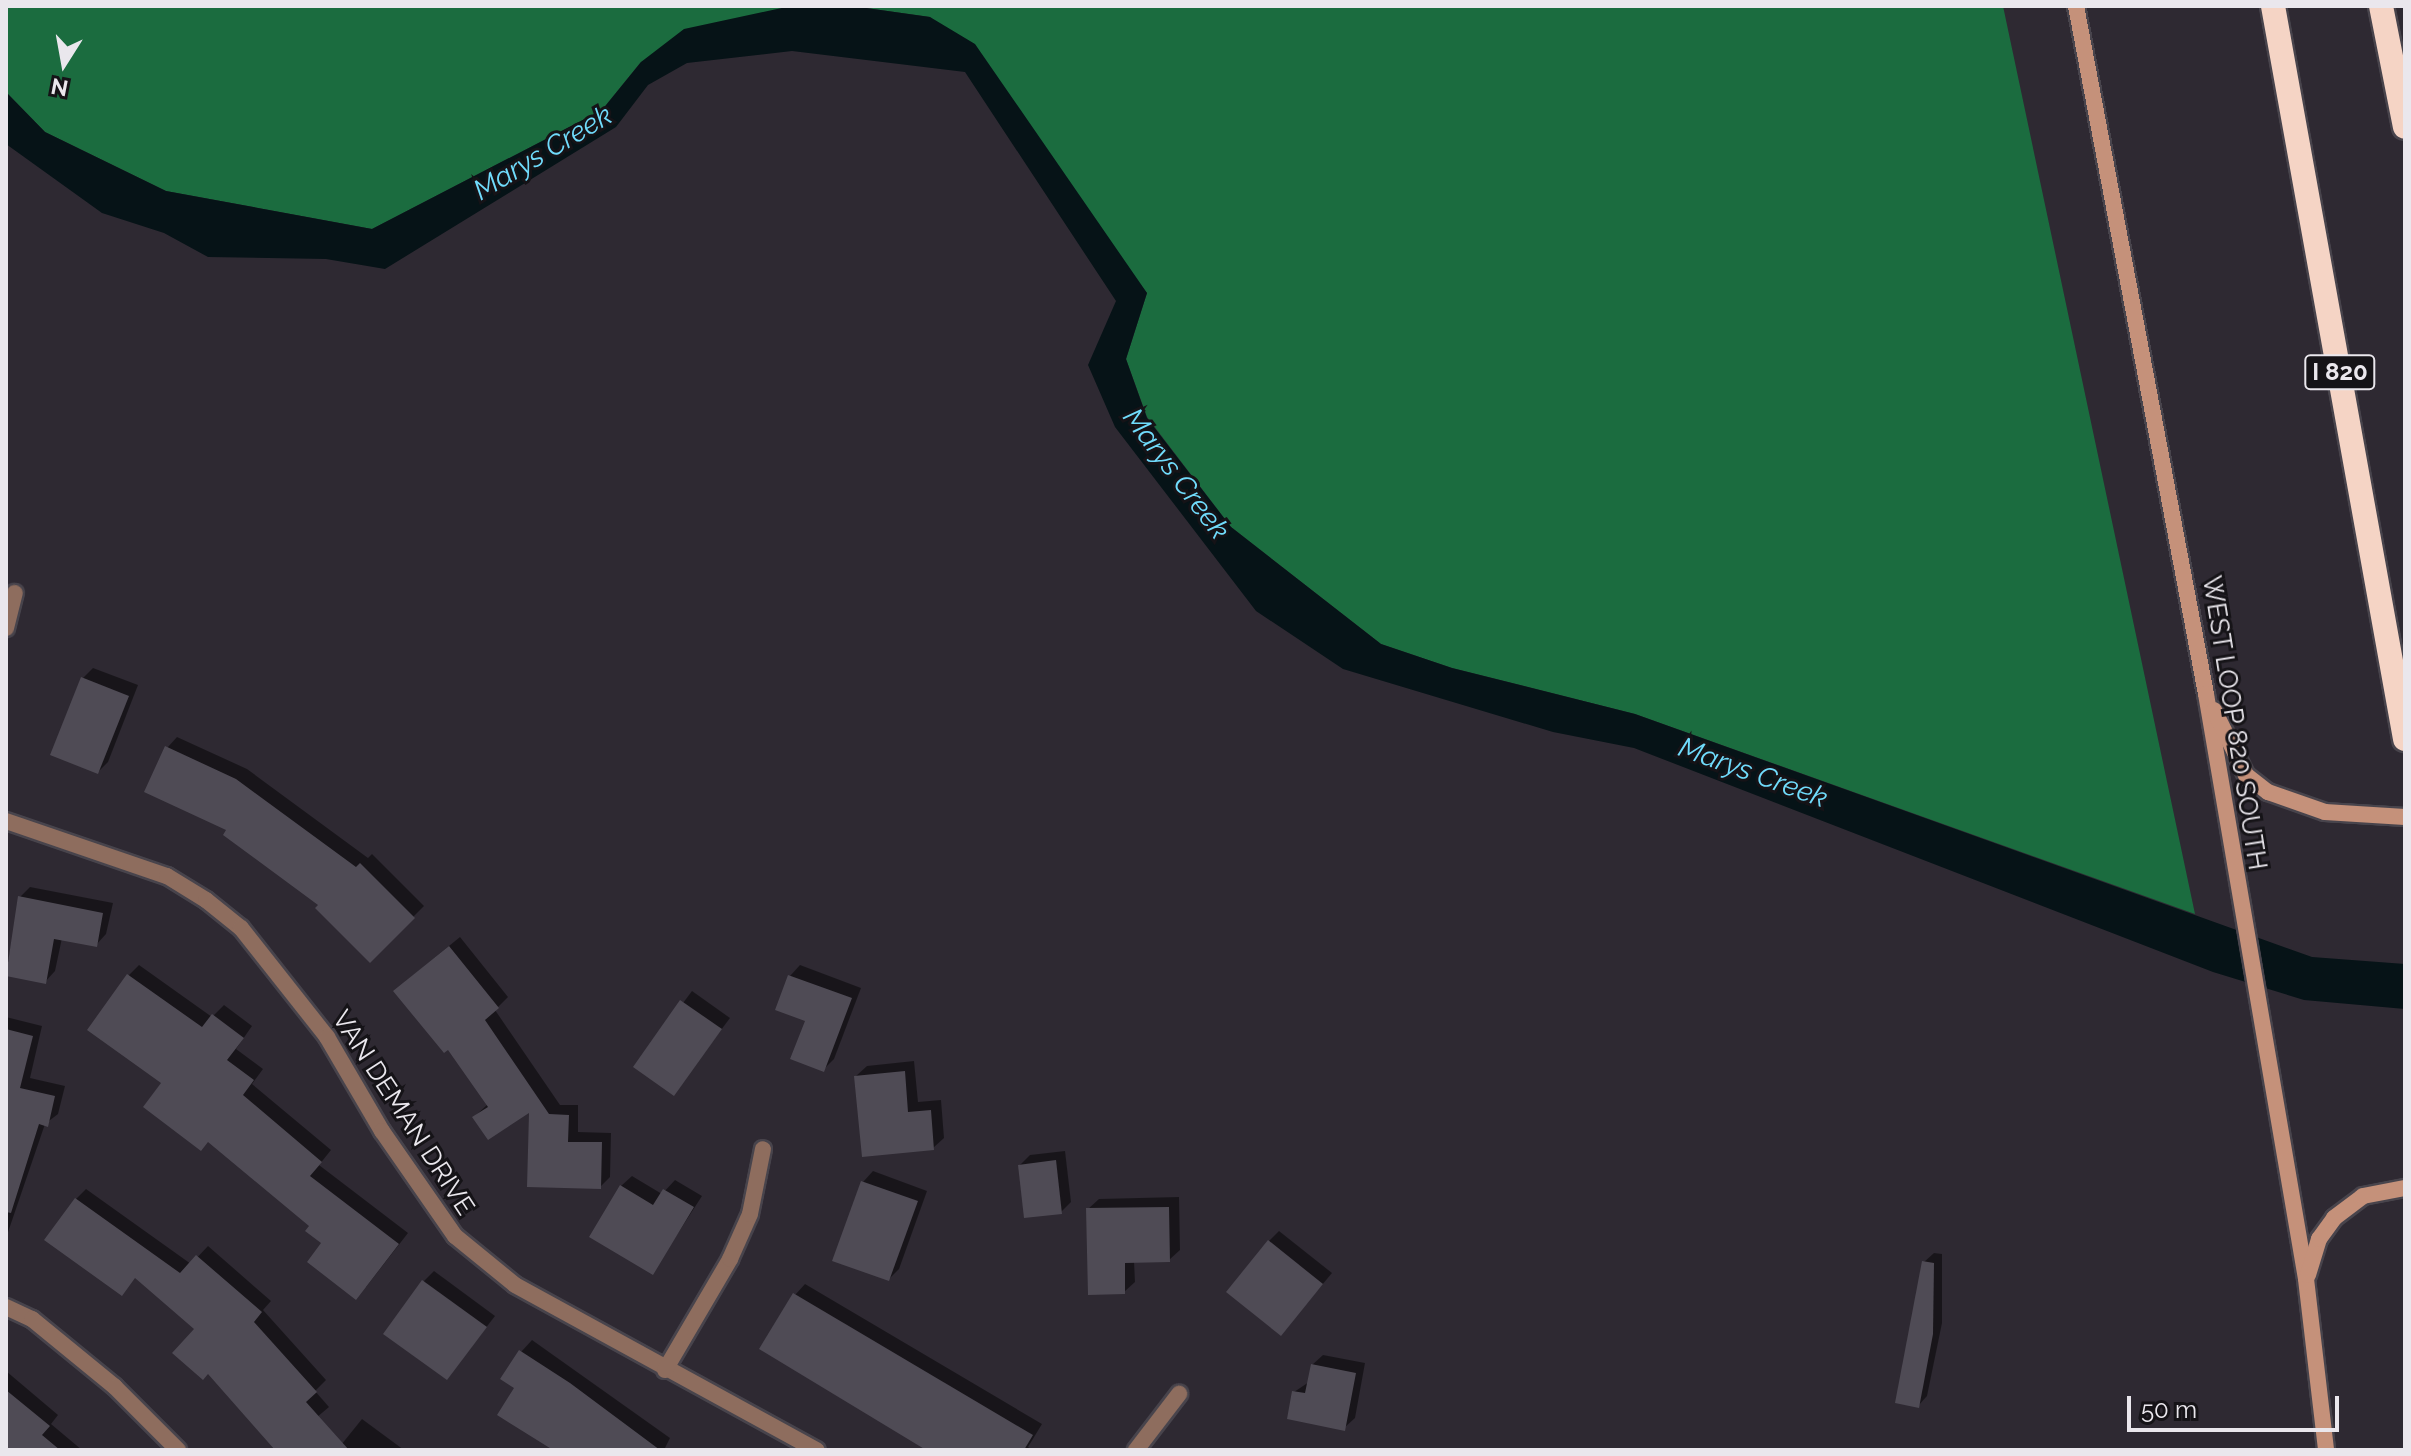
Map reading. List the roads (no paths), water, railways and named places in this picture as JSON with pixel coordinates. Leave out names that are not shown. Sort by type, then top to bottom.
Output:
[{"type":"highway","name":"I 820","points":[[2273,6],[2405,739]]},
{"type":"highway","points":[[2381,6],[2405,127]]},
{"type":"main road","name":"WEST LOOP 820 SOUTH","points":[[2076,6],[2206,694],[2260,1027],[2306,1279],[2326,1450]]},
{"type":"main road","points":[[2206,694],[2246,775],[2268,792],[2325,812],[2405,817]]},
{"type":"main road","points":[[2306,1279],[2319,1239],[2334,1218],[2363,1196],[2405,1188]]},
{"type":"street","points":[[6,628],[15,593]]},
{"type":"street","name":"VAN DEMAN DRIVE","points":[[6,821],[167,876],[241,928],[327,1037],[390,1144],[455,1236],[515,1285],[665,1370],[817,1450]]},
{"type":"street","points":[[665,1370],[730,1259],[750,1214],[763,1149]]},
{"type":"street","points":[[6,1307],[32,1319],[115,1387],[178,1450]]},
{"type":"street","points":[[1136,1450],[1179,1394]]},
{"type":"water","name":"Marys Creek","points":[[791,6],[852,6],[930,17],[975,44],[1147,293],[1126,359],[1147,418],[1231,527],[1381,644],[1452,668],[1635,714],[2312,957],[2405,964],[2405,1009],[2304,1000],[2213,972],[1634,748],[1553,732],[1343,669],[1256,611],[1115,427],[1088,365],[1116,301],[965,72],[792,51],[687,63],[648,85],[616,127],[385,269],[326,259],[208,257],[164,233],[102,213],[6,144],[6,92],[45,132],[166,191],[372,229],[602,110],[641,62],[684,29]]}]
